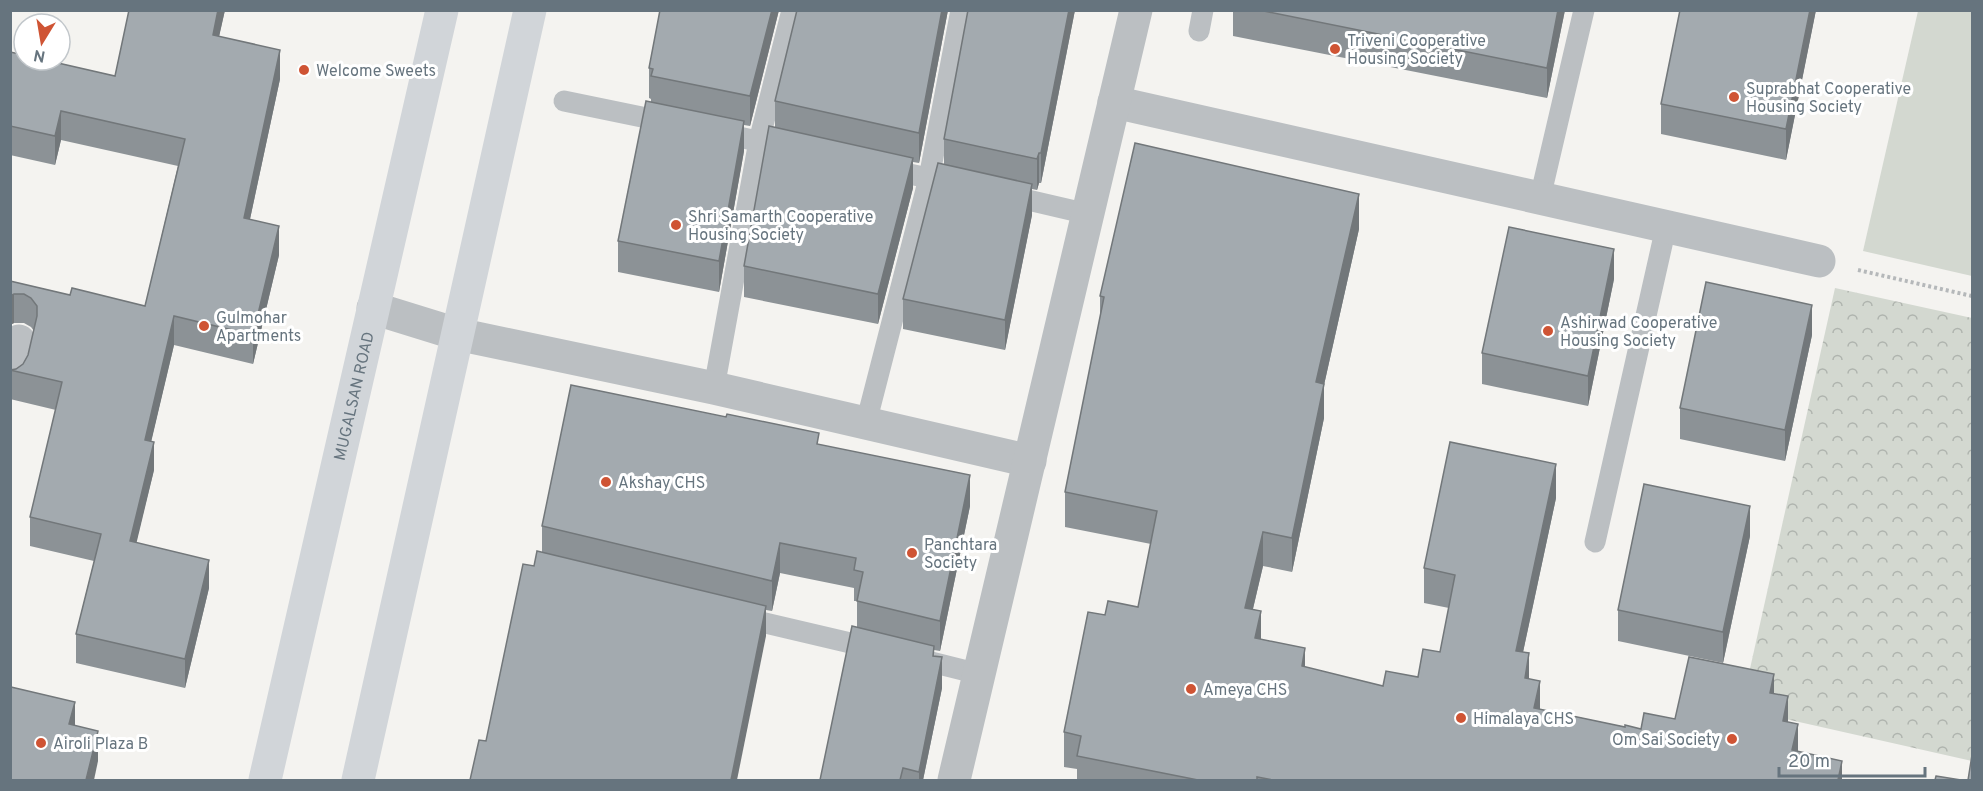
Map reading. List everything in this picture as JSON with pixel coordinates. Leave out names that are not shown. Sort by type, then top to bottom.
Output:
[{"type":"main road","name":"MUGALSAN ROAD","points":[[265,780],[442,10]]},
{"type":"main road","points":[[358,780],[530,10]]},
{"type":"street","points":[[954,780],[1136,10]]},
{"type":"street","points":[[1114,102],[1819,261]]},
{"type":"street","points":[[373,308],[457,333],[714,388],[1030,461]]},
{"type":"street","points":[[10,380],[20,341]]},
{"type":"lane","points":[[714,388],[759,141],[792,10]]},
{"type":"lane","points":[[866,423],[929,178],[961,10]]},
{"type":"lane","points":[[1540,198],[1584,10]]},
{"type":"lane","points":[[564,101],[816,153]]},
{"type":"lane","points":[[872,166],[1088,214]]},
{"type":"lane","points":[[1595,542],[1666,227]]},
{"type":"lane","points":[[725,613],[979,674]]},
{"type":"path","points":[[1819,261],[1972,296]]},
{"type":"green space","points":[[1918,11],[1972,11],[1972,276],[1863,251]]},
{"type":"green space","points":[[1835,288],[1972,318],[1972,761],[1741,709]]},
{"type":"building","points":[[129,10],[218,10],[213,35],[280,50],[244,218],[279,226],[253,335],[174,316],[145,440],[154,442],[130,541],[209,560],[185,659],[76,634],[101,534],[30,517],[62,382],[10,370],[23,364],[28,355],[37,316],[37,306],[31,298],[24,294],[10,296],[10,281],[70,295],[72,288],[145,306],[185,139],[61,111],[55,136],[10,126],[10,52],[12,52],[12,72],[72,72],[72,66],[115,76]]},
{"type":"building","points":[[660,10],[772,10],[750,96],[651,76],[653,69],[649,68]]},
{"type":"building","points":[[797,10],[942,10],[919,133],[775,101]]},
{"type":"building","points":[[968,10],[1069,10],[1041,153],[1037,159],[944,139]]},
{"type":"building","points":[[1259,10],[1558,10],[1547,68]]},
{"type":"building","name":"Suprabhat Cooperative Housing Society","points":[[1680,10],[1810,10],[1786,129],[1661,104]]},
{"type":"building","points":[[646,101],[744,121],[719,261],[618,241]]},
{"type":"building","points":[[769,126],[913,158],[878,294],[744,266]]},
{"type":"building","points":[[1135,143],[1359,194],[1316,382],[1324,384],[1292,538],[1263,532],[1245,608],[1261,611],[1255,638],[1305,648],[1302,666],[1383,686],[1386,671],[1418,677],[1423,649],[1440,652],[1455,575],[1424,568],[1450,442],[1556,464],[1516,651],[1529,653],[1525,678],[1540,681],[1534,708],[1641,729],[1644,713],[1675,719],[1689,657],[1774,674],[1770,693],[1788,696],[1783,721],[1798,724],[1792,750],[1842,761],[1838,780],[1273,780],[1257,777],[1257,780],[1198,780],[1077,756],[1081,736],[1064,732],[1088,612],[1105,615],[1108,601],[1138,607],[1157,511],[1065,492],[1104,297],[1100,296]]},
{"type":"building","points":[[938,163],[1032,184],[1005,320],[903,299]]},
{"type":"building","name":"Ashirwad Cooperative Housing Society","points":[[1509,227],[1614,249],[1588,376],[1482,353]]},
{"type":"building","name":"Ashirwad Cooperative Housing Society","points":[[1706,282],[1812,305],[1785,430],[1680,408]]},
{"type":"building","points":[[571,385],[726,417],[727,414],[819,433],[817,444],[970,475],[940,621],[857,601],[863,572],[854,570],[856,558],[780,543],[772,581],[542,526]]},
{"type":"building","points":[[1644,484],[1750,506],[1723,632],[1618,610]]},
{"type":"building","points":[[537,551],[766,606],[731,780],[470,780],[479,740],[486,741],[523,564],[534,566]]},
{"type":"building","points":[[852,626],[934,646],[933,656],[942,657],[919,772],[903,768],[900,780],[820,780]]},
{"type":"building","points":[[11,687],[75,702],[69,724],[98,731],[86,780],[10,780]]},
{"type":"building","points":[[1972,755],[1972,780],[1968,780]]},
{"type":"building","points":[[1936,776],[1961,780],[1935,780]]},
{"type":"place","name":"Triveni Cooperative Housing Society","points":[[1335,49]]},
{"type":"place","name":"Welcome Sweets","points":[[304,70]]},
{"type":"place","name":"Suprabhat Cooperative Housing Society","points":[[1734,97]]},
{"type":"place","name":"Shri Samarth Cooperative Housing Society","points":[[676,225]]},
{"type":"place","name":"Gulmohar Apartments","points":[[204,326]]},
{"type":"place","name":"Ashirwad Cooperative Housing Society","points":[[1548,331]]},
{"type":"place","name":"Akshay CHS","points":[[606,482]]},
{"type":"place","name":"Panchtara Society","points":[[912,553]]},
{"type":"place","name":"Ameya CHS","points":[[1191,689]]},
{"type":"place","name":"Himalaya CHS","points":[[1461,718]]},
{"type":"place","name":"Om Sai Society","points":[[1732,739]]},
{"type":"place","name":"Airoli Plaza B","points":[[41,743]]}]
